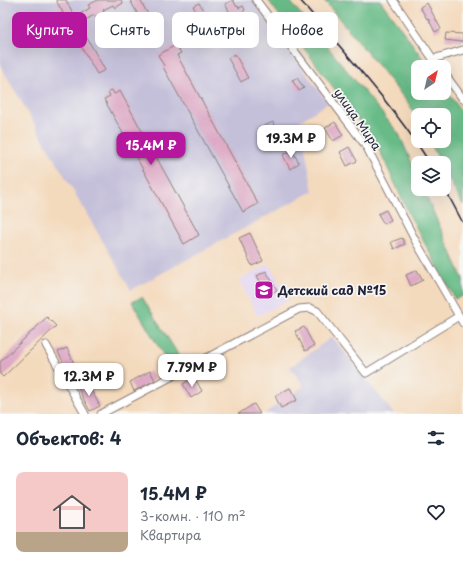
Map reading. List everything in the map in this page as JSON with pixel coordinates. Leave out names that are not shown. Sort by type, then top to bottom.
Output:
[{"type":"street","name":"улица Мира","points":[[256,0],[366,146],[415,240],[463,322]]},
{"type":"street","points":[[393,0],[433,59],[463,50]]},
{"type":"street","points":[[451,83],[463,99]]},
{"type":"street","points":[[101,414],[299,309],[310,308],[316,311],[366,374],[459,316]]},
{"type":"street","points":[[46,345],[85,414]]},
{"type":"shaded area","points":[[0,0],[252,0],[267,20],[267,48],[287,48],[328,103],[300,121],[313,191],[131,290],[0,65]]},
{"type":"shaded area","name":"Детский сад №15","points":[[269,264],[289,299],[258,316],[239,280]]},
{"type":"shaded area","points":[[332,337],[394,414],[264,414],[304,386],[290,367]]},
{"type":"green space","points":[[268,0],[289,0],[299,12],[277,12]]},
{"type":"green space","points":[[324,0],[380,0],[424,60],[411,60],[411,100],[451,100],[451,97],[463,113],[463,205],[451,183],[451,156],[437,156],[433,148],[451,148],[451,108],[411,108],[338,17],[338,12],[334,12]]},
{"type":"green space","points":[[304,48],[328,48],[399,134],[411,161],[411,196],[426,196],[463,279],[463,296],[455,299],[410,216],[378,147]]},
{"type":"green space","points":[[142,297],[181,359],[170,366],[132,302]]},
{"type":"building","points":[[56,0],[66,0],[72,12],[62,12]]},
{"type":"building","points":[[98,0],[121,0],[123,3],[115,8],[113,5],[103,10],[104,12],[95,12],[95,17],[94,15],[87,19],[87,12],[83,12],[90,8],[88,5]]},
{"type":"building","points":[[130,0],[140,0],[147,12],[137,12]]},
{"type":"building","points":[[233,0],[237,7],[238,6],[239,8],[243,6],[245,10],[243,12],[230,12],[225,4]]},
{"type":"building","points":[[199,3],[204,12],[196,12],[193,6]]},
{"type":"building","points":[[427,3],[441,29],[435,32],[428,18],[427,19],[420,7]]},
{"type":"building","points":[[446,33],[463,34],[462,42],[445,40]]},
{"type":"building","points":[[87,38],[105,70],[97,74],[82,48],[87,48]]},
{"type":"building","points":[[172,47],[178,48],[181,53],[177,55],[258,204],[243,212],[163,67],[164,66],[158,55]]},
{"type":"building","points":[[235,54],[248,78],[241,82],[228,58]]},
{"type":"building","points":[[297,78],[304,88],[299,91],[292,80]]},
{"type":"building","points":[[112,90],[114,94],[120,91],[199,235],[184,244],[104,99],[110,96],[108,92]]},
{"type":"building","points":[[273,122],[279,134],[271,139],[264,126]]},
{"type":"building","points":[[335,122],[343,135],[333,141],[325,128]]},
{"type":"building","points":[[349,147],[357,161],[347,166],[340,152]]},
{"type":"building","points":[[292,150],[299,163],[290,169],[283,155]]},
{"type":"building","points":[[386,210],[391,220],[384,224],[378,214]]},
{"type":"building","points":[[250,233],[263,261],[252,266],[239,238]]},
{"type":"building","points":[[402,238],[405,244],[394,249],[391,242]]},
{"type":"building","points":[[417,270],[423,280],[411,286],[406,275]]},
{"type":"building","points":[[266,271],[277,290],[268,295],[257,276]]},
{"type":"building","points":[[47,317],[56,326],[3,377],[0,374],[0,362]]},
{"type":"building","points":[[304,327],[314,346],[305,351],[295,331]]},
{"type":"building","points":[[67,348],[79,374],[71,378],[58,352]]},
{"type":"building","points":[[86,368],[90,377],[86,378],[82,370]]},
{"type":"building","points":[[150,371],[155,380],[134,391],[130,382]]},
{"type":"building","points":[[194,377],[202,391],[191,398],[183,384]]},
{"type":"building","points":[[87,383],[100,406],[90,411],[78,388]]},
{"type":"building","points":[[290,388],[297,400],[281,408],[275,396]]},
{"type":"building","points":[[254,404],[260,414],[238,414]]},
{"type":"railway","points":[[300,0],[384,99],[425,156]]},
{"type":"railway","points":[[449,196],[463,223]]},
{"type":"place","name":"Детский сад №15","points":[[264,290]]}]
